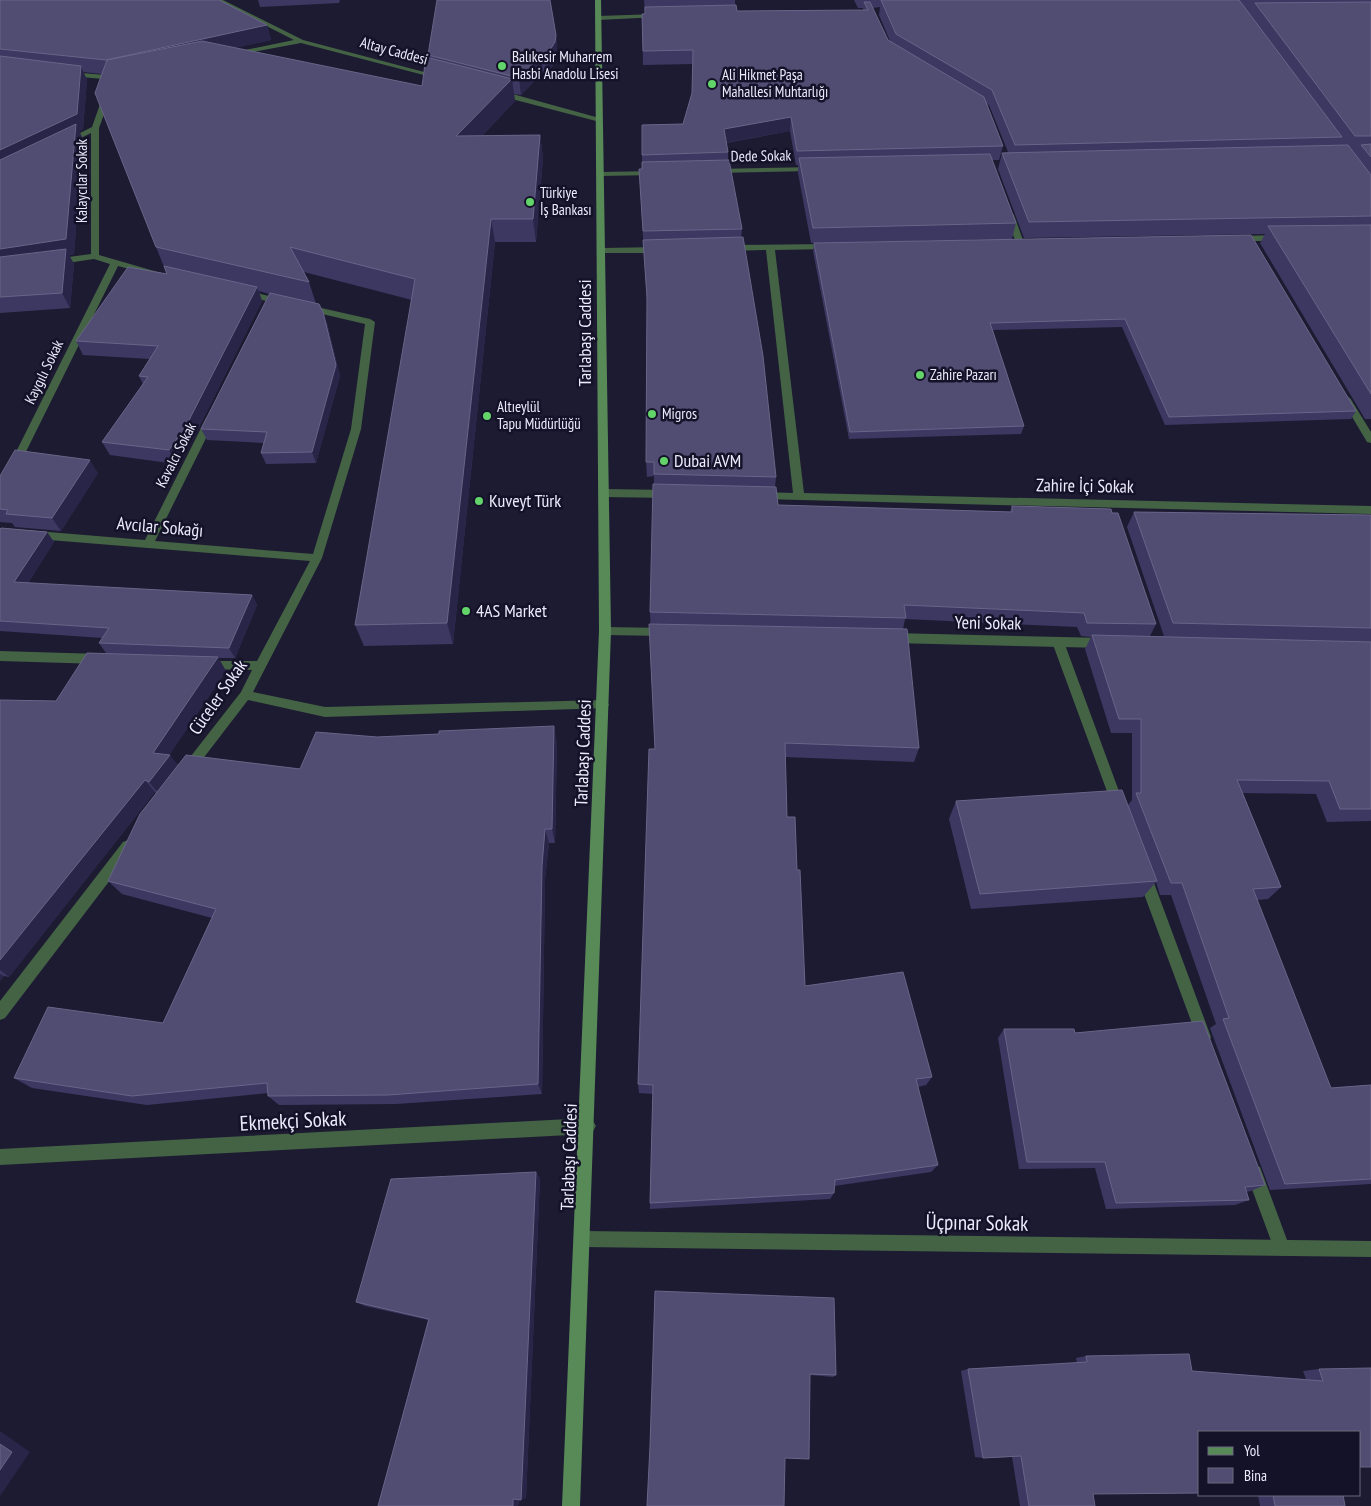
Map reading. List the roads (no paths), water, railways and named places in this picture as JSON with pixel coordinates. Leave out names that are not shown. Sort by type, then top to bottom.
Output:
[{"type":"main road","name":"Tarlabaşı Caddesi","points":[[571,1506],[588,1126],[605,631],[598,0]]},
{"type":"street","name":"Altay Caddesi","points":[[218,0],[301,41],[451,80]]},
{"type":"street","points":[[598,18],[661,16]]},
{"type":"street","points":[[226,56],[301,41]]},
{"type":"street","points":[[66,74],[112,79],[122,77]]},
{"type":"street","name":"Kalaycılar Sokak","points":[[95,256],[95,128],[112,79]]},
{"type":"street","points":[[489,90],[599,119]]},
{"type":"street","points":[[61,145],[95,128]]},
{"type":"street","name":"Dede Sokak","points":[[701,172],[821,169]]},
{"type":"street","points":[[601,174],[661,172]]},
{"type":"street","points":[[1007,208],[1020,243]]},
{"type":"street","points":[[1222,239],[1254,243],[1291,238]]},
{"type":"street","points":[[1010,243],[1030,243]]},
{"type":"street","points":[[721,248],[837,246]]},
{"type":"street","points":[[770,248],[799,497]]},
{"type":"street","points":[[602,251],[671,249]]},
{"type":"street","points":[[48,262],[95,256],[115,263],[164,274]]},
{"type":"street","name":"Kaygılı Sokak","points":[[0,494],[115,263]]},
{"type":"street","name":"Cüceler Sokak","points":[[179,781],[245,695],[317,558],[356,429],[370,322],[293,304],[268,303],[232,290]]},
{"type":"street","points":[[1341,389],[1371,440]]},
{"type":"street","name":"Kavalcı Sokak","points":[[148,544],[214,412]]},
{"type":"street","points":[[604,493],[682,494]]},
{"type":"street","name":"Zahire İçi Sokak","points":[[750,496],[1113,509],[1371,510]]},
{"type":"street","name":"Avcılar Sokağı","points":[[0,532],[317,558]]},
{"type":"street","points":[[605,631],[674,632]]},
{"type":"street","name":"Yeni Sokak","points":[[881,638],[1118,643]]},
{"type":"street","points":[[1058,642],[1124,819]]},
{"type":"street","points":[[0,656],[116,660]]},
{"type":"street","points":[[194,663],[261,666]]},
{"type":"street","points":[[245,695],[325,712],[602,705]]},
{"type":"street","points":[[0,1013],[5,1000],[136,836]]},
{"type":"street","points":[[1141,866],[1210,1052]]},
{"type":"street","name":"Ekmekçi Sokak","points":[[0,1157],[588,1126]]},
{"type":"street","points":[[1251,1164],[1282,1248]]},
{"type":"street","name":"Üçpınar Sokak","points":[[583,1239],[1371,1249]]},
{"type":"place","name":"Balıkesir Muharrem Hasbi Anadolu Lisesi","points":[[502,66]]},
{"type":"place","name":"Ali Hikmet Paşa Mahallesi Muhtarlığı","points":[[712,84]]},
{"type":"place","name":"Türkiye İş Bankası","points":[[530,202]]},
{"type":"place","name":"Zahire Pazarı","points":[[920,375]]},
{"type":"place","name":"Migros","points":[[652,414]]},
{"type":"place","name":"Altıeylül Tapu Müdürlüğü","points":[[487,416]]},
{"type":"place","name":"Dubai AVM","points":[[664,461]]},
{"type":"place","name":"Kuveyt Türk","points":[[479,501]]},
{"type":"place","name":"4AS Market","points":[[466,611]]}]
